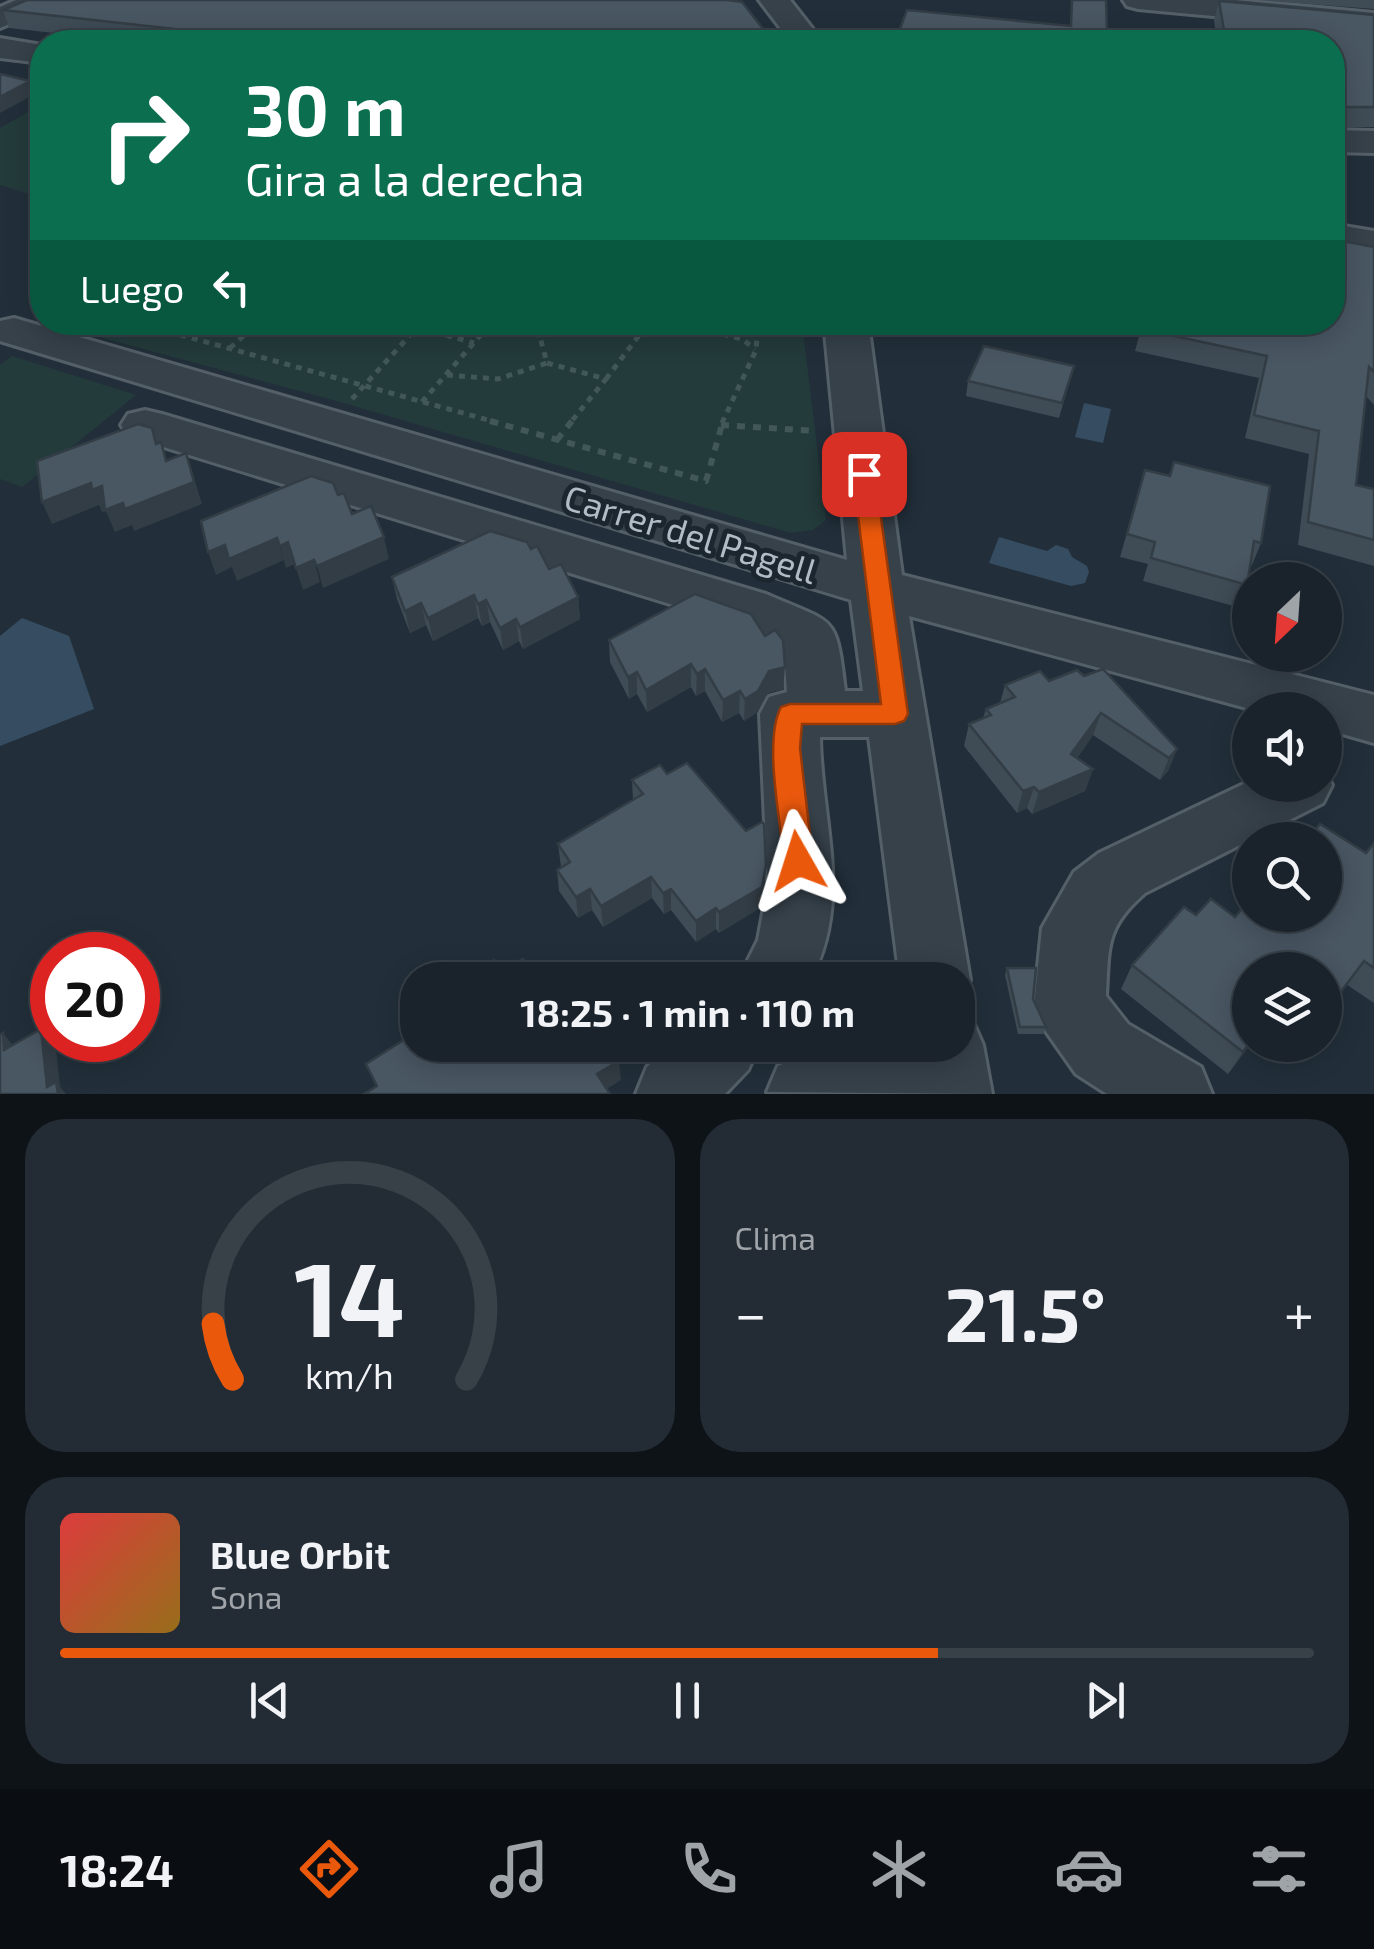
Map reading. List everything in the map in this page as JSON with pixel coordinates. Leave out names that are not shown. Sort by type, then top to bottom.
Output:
[{"type":"street","points":[[0,20],[40,0]]},
{"type":"street","points":[[774,0],[798,30]]},
{"type":"street","points":[[1138,0],[1374,22]]},
{"type":"street","points":[[0,48],[30,52]]},
{"type":"street","points":[[1345,141],[1374,142]]},
{"type":"street","points":[[1345,238],[1374,243]]},
{"type":"street","name":"Carrer del Pagell","points":[[45,335],[878,588],[1374,718]]},
{"type":"street","points":[[848,335],[895,714],[920,962]]},
{"type":"street","points":[[145,424],[747,608],[811,637],[818,714]]},
{"type":"street","points":[[787,962],[802,899],[787,748],[790,714],[895,714]]},
{"type":"street","points":[[1174,1094],[1102,1050],[1070,1006],[1076,928],[1098,893],[1122,874],[1267,802]]},
{"type":"street","points":[[674,1094],[705,1062]]},
{"type":"street","points":[[949,1062],[954,1094]]},
{"type":"street","points":[[818,1077],[892,1083],[913,1094]]},
{"type":"path","points":[[180,335],[706,481],[722,425],[756,350],[757,335]]},
{"type":"path","points":[[229,349],[245,335]]},
{"type":"path","points":[[362,386],[410,335]]},
{"type":"path","points":[[450,335],[474,343]]},
{"type":"path","points":[[422,402],[481,335]]},
{"type":"path","points":[[537,335],[548,348],[548,364]]},
{"type":"path","points":[[557,440],[639,335]]},
{"type":"path","points":[[726,335],[742,339],[756,350]]},
{"type":"path","points":[[446,375],[491,382],[548,364],[606,378]]},
{"type":"path","points":[[722,425],[816,432]]},
{"type":"green space","points":[[30,111],[30,194],[0,185],[0,128]]},
{"type":"green space","points":[[92,335],[803,335],[826,520],[813,530],[791,533],[340,402]]},
{"type":"green space","points":[[12,356],[136,395],[22,487],[0,479],[0,365]]},
{"type":"water","points":[[1084,403],[1111,409],[1103,443],[1075,437]]},
{"type":"water","points":[[999,537],[1047,551],[1056,545],[1068,549],[1072,557],[1087,566],[1085,583],[1071,586],[989,563]]},
{"type":"water","points":[[22,618],[69,636],[94,709],[0,746],[0,636]]},
{"type":"building","points":[[27,0],[727,0],[742,2],[764,30],[183,30],[3,10]]},
{"type":"building","points":[[1072,0],[1106,0],[1107,30],[900,30],[907,10],[1071,26]]},
{"type":"building","points":[[1219,1],[1374,15],[1374,107],[1345,107],[1345,30],[1224,30]]},
{"type":"building","points":[[0,74],[30,81],[0,97]]},
{"type":"building","points":[[1345,241],[1374,247],[1374,372],[1369,367],[1356,485],[1374,489],[1374,540],[1308,522],[1319,431],[1254,415],[1267,356],[1170,335],[1345,335]]},
{"type":"building","points":[[984,346],[1074,366],[1062,403],[968,381]]},
{"type":"building","points":[[138,424],[152,428],[166,461],[186,453],[194,482],[125,509],[123,503],[105,510],[102,486],[92,490],[91,483],[42,502],[37,461]]},
{"type":"building","points":[[1174,462],[1270,486],[1261,543],[1254,541],[1251,562],[1232,562],[1232,581],[1151,558],[1155,542],[1127,534],[1145,470],[1170,476]]},
{"type":"building","points":[[311,476],[333,483],[338,495],[344,493],[352,514],[371,506],[384,537],[317,566],[314,560],[296,568],[288,542],[280,546],[277,538],[229,559],[225,545],[208,552],[201,521]]},
{"type":"building","points":[[490,531],[527,542],[531,549],[537,546],[549,569],[561,564],[578,597],[520,627],[516,619],[500,628],[486,600],[478,604],[474,595],[428,618],[421,603],[405,611],[392,577]]},
{"type":"building","points":[[695,594],[751,614],[765,636],[775,630],[783,640],[785,667],[769,671],[758,691],[745,699],[740,691],[723,700],[705,669],[697,674],[691,664],[646,690],[637,672],[628,677],[609,640]]},
{"type":"building","points":[[1103,669],[1177,749],[1169,758],[1101,713],[1071,754],[1093,769],[1039,792],[1034,787],[1023,791],[969,724],[991,715],[986,709],[1015,697],[1005,685],[1040,671],[1049,681],[1077,670],[1084,676]]},
{"type":"building","points":[[687,763],[746,831],[764,824],[766,865],[762,887],[696,921],[671,889],[663,893],[651,877],[601,906],[590,889],[576,897],[557,870],[570,862],[558,844],[643,794],[632,780],[660,765],[667,774]]},
{"type":"building","points":[[1342,838],[1366,853],[1374,843],[1374,968],[1364,961],[1342,990],[1342,952],[1232,952],[1232,1043],[1132,965],[1184,907],[1196,915],[1211,899],[1232,915],[1232,932],[1342,932]]},
{"type":"building","points":[[1007,968],[1036,968],[1033,999],[1046,1027],[1020,1027]]},
{"type":"building","points":[[3,1033],[4,1050],[30,1035],[30,1062],[44,1062],[47,1087],[56,1082],[58,1094],[0,1094]]},
{"type":"building","points":[[400,1042],[400,1062],[617,1062],[597,1074],[610,1094],[364,1094],[377,1086],[366,1064]]},
{"type":"route","points":[[798,861],[787,748],[790,714],[895,714],[864,474]]}]
